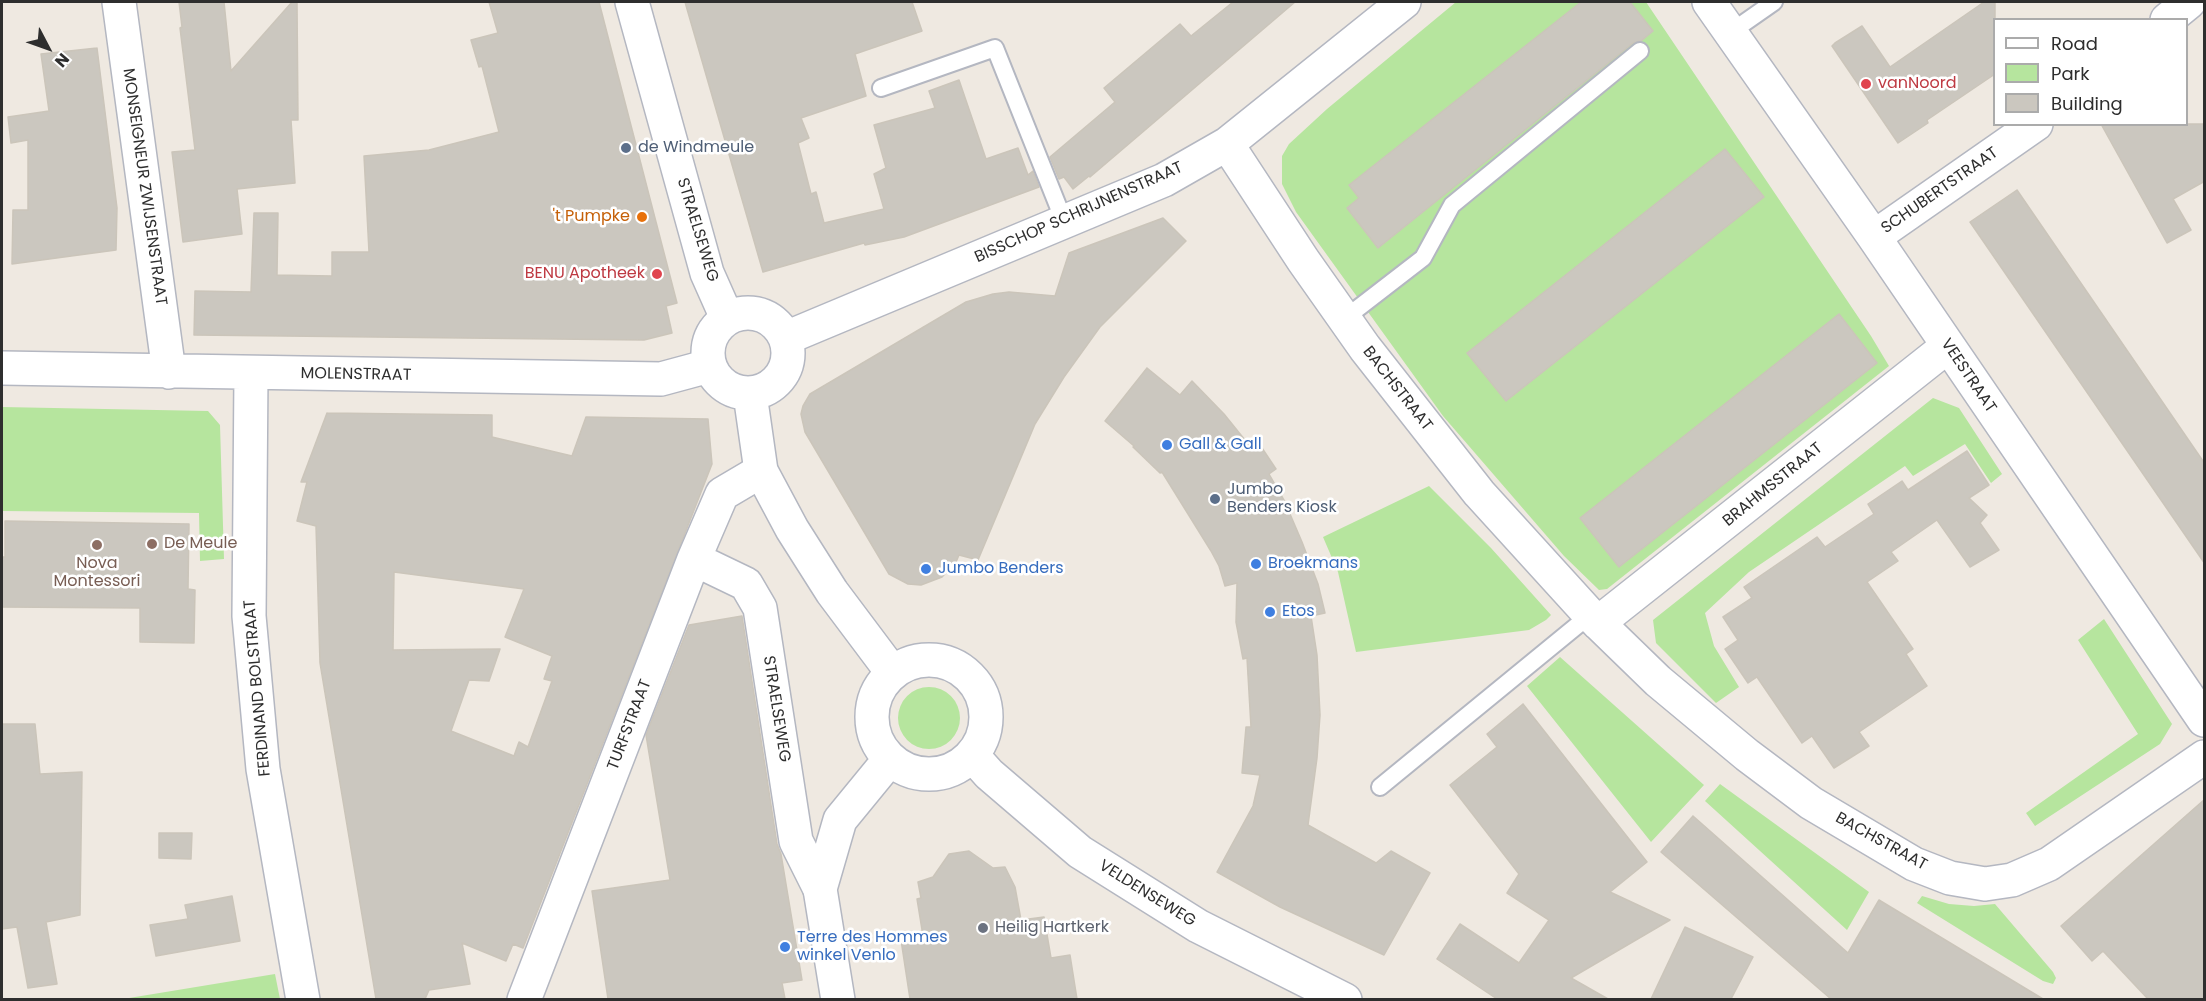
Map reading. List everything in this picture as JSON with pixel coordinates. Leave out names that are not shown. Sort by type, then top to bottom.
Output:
[{"type":"street","name":"MONSEIGNEUR ZWIJSENSTRAAT","points":[[119,2],[170,372]]},
{"type":"street","name":"STRAELSEWEG","points":[[632,2],[708,273],[727,318]]},
{"type":"street","name":"BISSCHOP SCHRIJNENSTRAAT","points":[[786,338],[1164,180],[1227,144],[1404,2]]},
{"type":"street","name":"VEESTRAAT","points":[[1709,2],[1874,237],[2205,720]]},
{"type":"street","points":[[2169,18],[2189,2]]},
{"type":"street","name":"SCHUBERTSTRAAT","points":[[1874,237],[2033,126]]},
{"type":"street","name":"BACHSTRAAT","points":[[1227,144],[1344,320],[1479,493],[1594,619],[1658,681],[1747,755],[1811,803],[1914,864],[1950,878],[1985,884],[2012,880],[2049,864],[2205,757]]},
{"type":"street","points":[[744,312],[761,315],[774,322],[786,338],[789,352],[787,367],[779,380],[767,389],[750,394],[735,392],[720,383],[709,366],[707,353],[710,339],[717,326],[727,318],[744,312]]},
{"type":"street","name":"BRAHMSSTRAAT","points":[[1594,619],[1947,346]]},
{"type":"street","name":"MOLENSTRAAT","points":[[2,368],[251,374],[661,379],[709,366]]},
{"type":"street","name":"FERDINAND BOLSTRAAT","points":[[251,374],[249,616],[263,769],[303,999]]},
{"type":"street","points":[[750,394],[761,471],[792,529],[832,592],[892,672]]},
{"type":"street","name":"TURFSTRAAT","points":[[524,999],[694,559],[722,494],[761,471]]},
{"type":"street","name":"STRAELSEWEG","points":[[694,559],[746,584],[760,608],[796,841],[820,889],[838,999]]},
{"type":"street","points":[[926,660],[946,662],[964,671],[977,684],[985,702],[987,721],[982,739],[972,755],[958,767],[932,774],[922,774],[905,769],[890,759],[878,744],[872,726],[872,708],[878,690],[892,672],[906,664],[926,660]]},
{"type":"street","name":"VELDENSEWEG","points":[[972,755],[989,774],[1080,852],[1198,926],[1324,995]]},
{"type":"street","name":"STRAELSEWEG","points":[[820,889],[840,820],[890,759]]},
{"type":"lane","points":[[1731,32],[1774,2]]},
{"type":"lane","points":[[881,88],[994,48],[1064,221]]},
{"type":"lane","points":[[1344,320],[1423,258],[1452,206],[1640,51]]},
{"type":"lane","points":[[1380,787],[1594,619]]},
{"type":"green space","points":[[1456,2],[1646,2],[1889,366],[1607,589],[1599,590],[1564,556],[1443,416],[1296,212],[1282,184],[1282,156],[1289,144],[1327,109]]},
{"type":"green space","points":[[1933,398],[1959,408],[2002,474],[1991,483],[1965,444],[1913,476],[1905,466],[1749,572],[1705,613],[1714,646],[1739,687],[1716,703],[1656,643],[1653,620]]},
{"type":"green space","points":[[2,407],[208,411],[220,425],[224,559],[200,561],[199,513],[2,511]]},
{"type":"green space","points":[[1429,486],[1491,548],[1551,615],[1529,630],[1356,652],[1338,572],[1323,537]]},
{"type":"green space","points":[[2104,619],[2172,724],[2160,744],[2035,826],[2026,813],[2138,734],[2078,640]]},
{"type":"green space","points":[[1560,657],[1704,785],[1651,842],[1527,686]]},
{"type":"green space","points":[[929,687],[946,692],[951,696],[955,701],[960,718],[955,735],[951,740],[946,744],[929,749],[912,744],[907,740],[903,735],[898,718],[903,701],[907,696],[912,692]]},
{"type":"green space","points":[[1720,784],[1869,892],[1847,930],[1705,801]]},
{"type":"green space","points":[[1922,896],[1949,904],[1974,906],[1995,904],[2053,972],[2056,978],[2053,984],[2043,981],[1917,903]]},
{"type":"green space","points":[[275,974],[280,999],[123,999]]},
{"type":"building","points":[[179,2],[224,2],[231,71],[292,2],[297,2],[298,120],[291,120],[295,183],[237,189],[242,234],[183,242],[172,152],[195,150],[180,28],[182,27]]},
{"type":"building","points":[[489,2],[599,2],[677,303],[666,306],[672,333],[644,340],[194,335],[195,291],[251,292],[254,213],[278,213],[277,275],[332,276],[332,252],[369,252],[364,156],[429,150],[499,132],[482,66],[479,67],[471,40],[498,33]]},
{"type":"building","points":[[685,2],[912,2],[922,31],[855,54],[866,96],[801,118],[809,138],[798,143],[811,194],[816,192],[824,223],[884,209],[874,174],[886,168],[874,125],[935,108],[929,91],[959,80],[986,159],[1018,148],[1028,175],[1033,171],[1039,187],[904,237],[865,245],[864,243],[763,272]]},
{"type":"building","points":[[1233,2],[1295,2],[1090,177],[1073,189],[1064,177],[1059,179],[1050,157],[1115,102],[1104,88],[1180,24],[1191,36]]},
{"type":"building","points":[[1581,2],[1630,2],[1653,31],[1641,41],[1633,43],[1378,248],[1347,208],[1359,198],[1349,185]]},
{"type":"building","points":[[1984,2],[1995,2],[1993,75],[1927,120],[1928,123],[1898,143],[1832,46],[1862,26],[1890,67]]},
{"type":"building","points":[[97,48],[117,208],[116,250],[12,264],[13,210],[28,210],[28,140],[11,143],[8,117],[49,111],[41,54]]},
{"type":"building","points":[[2205,124],[2205,181],[2173,199],[2191,230],[2167,243],[2102,126]]},
{"type":"building","points":[[1725,149],[1764,197],[1506,401],[1467,353]]},
{"type":"building","points":[[2017,190],[2205,464],[2205,564],[1970,222]]},
{"type":"building","points":[[1163,218],[1186,241],[1100,327],[1064,377],[1035,424],[978,560],[959,555],[956,562],[942,577],[921,585],[908,584],[889,574],[805,432],[801,414],[810,394],[966,302],[1009,292],[1055,296],[1069,253]]},
{"type":"building","points":[[1839,314],[1877,363],[1619,567],[1580,518]]},
{"type":"building","points":[[1147,368],[1180,395],[1192,381],[1224,414],[1253,450],[1260,445],[1276,469],[1269,474],[1284,500],[1302,542],[1318,584],[1325,613],[1311,616],[1317,655],[1320,715],[1308,825],[1376,863],[1391,851],[1430,873],[1384,955],[1280,907],[1217,872],[1253,806],[1260,775],[1242,773],[1246,727],[1251,727],[1247,658],[1243,659],[1236,622],[1237,583],[1225,586],[1219,566],[1211,551],[1162,472],[1160,473],[1105,421]]},
{"type":"building","points":[[327,413],[492,415],[492,437],[572,456],[586,417],[708,419],[712,464],[523,948],[513,944],[506,961],[462,943],[470,984],[429,990],[425,999],[376,999],[320,663],[316,526],[297,521],[307,482],[301,482]],"holes":[[[394,572],[524,589],[505,637],[552,656],[544,679],[552,681],[528,747],[519,742],[514,756],[451,731],[469,680],[489,681],[500,649],[393,650]]]},
{"type":"building","points":[[1967,451],[1989,485],[1969,498],[1987,515],[1980,523],[1999,550],[1970,567],[1937,520],[1891,552],[1898,561],[1867,582],[1913,649],[1906,654],[1927,686],[1859,732],[1869,746],[1834,768],[1812,736],[1802,743],[1757,677],[1748,683],[1725,649],[1738,640],[1723,617],[1752,598],[1744,587],[1817,537],[1825,547],[1874,514],[1868,504],[1902,481],[1908,490]]},
{"type":"building","points":[[5,521],[189,524],[188,589],[195,590],[194,643],[140,642],[140,608],[2,607]]},
{"type":"building","points":[[742,616],[777,844],[781,854],[802,980],[782,983],[785,999],[608,999],[592,891],[670,880],[646,735],[689,625]]},
{"type":"building","points":[[1523,704],[1647,862],[1610,892],[1670,920],[1571,978],[1608,999],[1497,999],[1437,959],[1460,924],[1519,963],[1549,920],[1507,893],[1519,874],[1450,785],[1497,747],[1487,734]]},
{"type":"building","points":[[2,724],[35,724],[40,774],[82,772],[80,915],[46,922],[57,984],[28,988],[17,927],[2,929]]},
{"type":"building","points":[[2205,799],[2205,999],[2148,999],[2103,951],[2092,961],[2061,926]]},
{"type":"building","points":[[1693,816],[1848,953],[1879,900],[2043,999],[1831,999],[1661,852]]},
{"type":"building","points":[[159,833],[192,833],[191,859],[159,858]]},
{"type":"building","name":"Heilig Hartkerk","points":[[969,851],[993,868],[1005,867],[1015,887],[1021,920],[1044,917],[1051,958],[1070,955],[1077,999],[910,999],[901,940],[923,936],[917,899],[921,898],[918,882],[933,877],[949,854]]},
{"type":"building","points":[[232,896],[240,941],[156,956],[150,925],[188,919],[185,905]]},
{"type":"building","points":[[1685,927],[1753,957],[1731,999],[1651,999]]},
{"type":"place","name":"vanNoord","points":[[1866,84]]},
{"type":"place","name":"de Windmeule","points":[[626,148]]},
{"type":"place","name":"'t Pumpke","points":[[642,217]]},
{"type":"place","name":"BENU Apotheek","points":[[657,274]]},
{"type":"place","name":"Gall & Gall","points":[[1167,445]]},
{"type":"place","name":"Jumbo Benders Kiosk","points":[[1215,499]]},
{"type":"place","name":"De Meule","points":[[152,544]]},
{"type":"place","name":"Nova Montessori","points":[[97,545]]},
{"type":"place","name":"Broekmans","points":[[1256,564]]},
{"type":"place","name":"Jumbo Benders","points":[[926,569]]},
{"type":"place","name":"Etos","points":[[1270,612]]},
{"type":"place","name":"Heilig Hartkerk","points":[[983,928]]},
{"type":"place","name":"Terre des Hommes winkel Venlo","points":[[785,947]]}]
